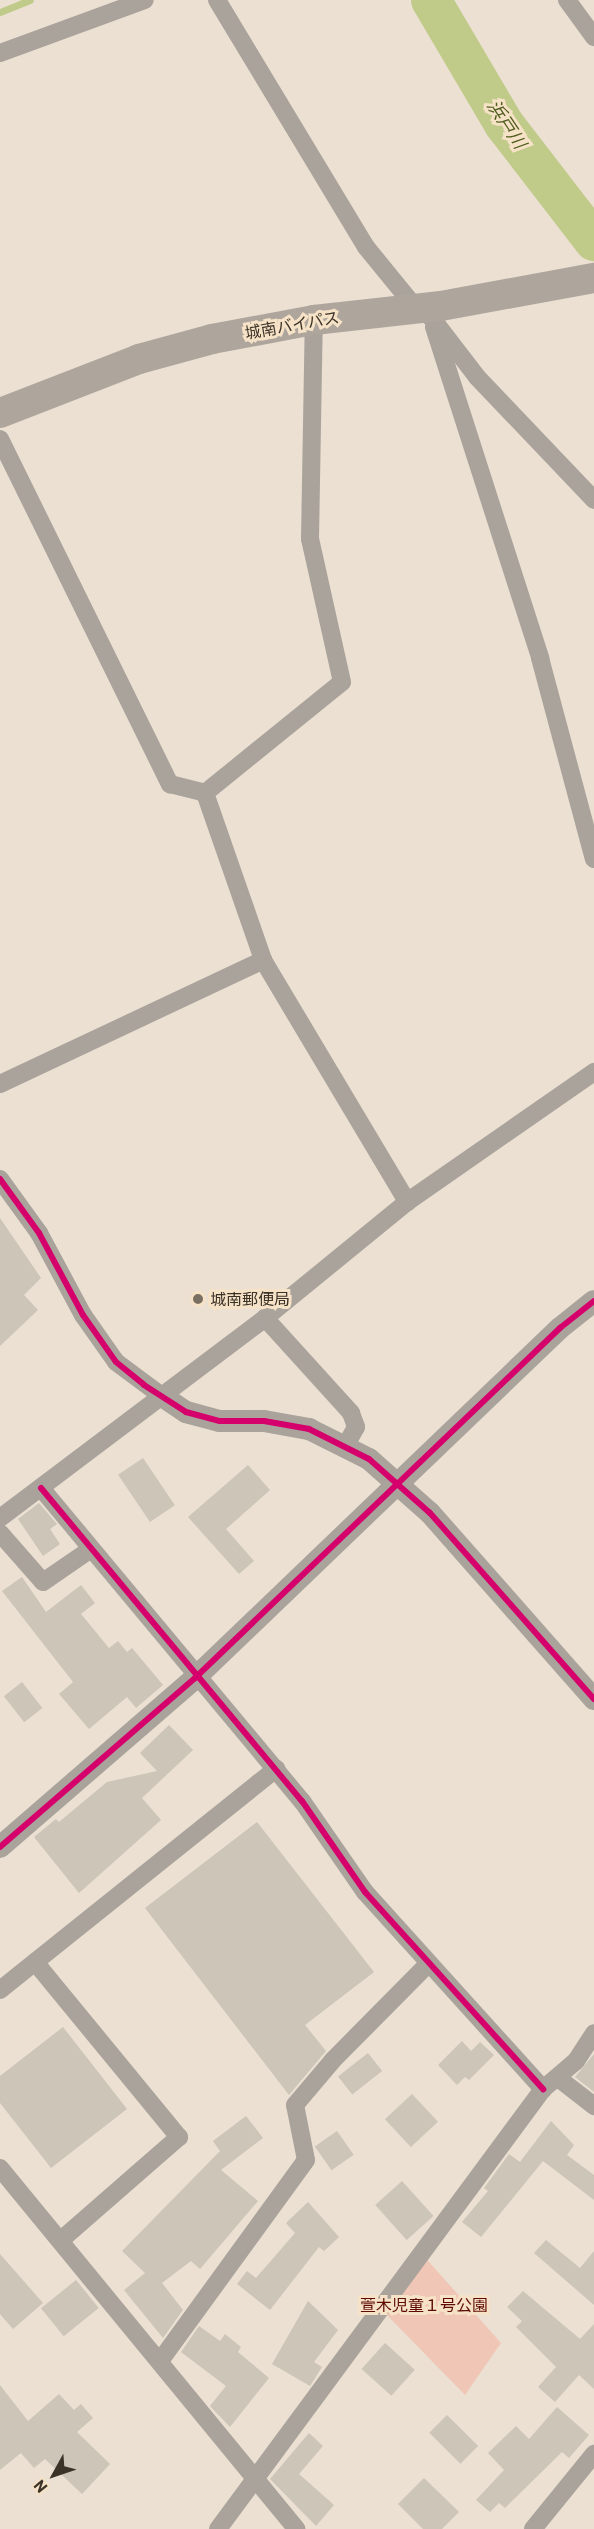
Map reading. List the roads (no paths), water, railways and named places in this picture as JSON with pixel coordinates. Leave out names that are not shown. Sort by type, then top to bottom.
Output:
[{"type":"highway","name":"城南バイパス","points":[[0,412],[139,359],[212,339],[315,320],[429,310],[594,278]]},
{"type":"street","points":[[0,53],[145,0]]},
{"type":"street","points":[[217,0],[366,247],[429,310],[477,377],[594,500]]},
{"type":"street","points":[[567,0],[594,37]]},
{"type":"street","points":[[429,310],[540,658],[594,859]]},
{"type":"street","points":[[205,793],[342,682],[310,539],[315,320]]},
{"type":"street","points":[[0,439],[170,784],[205,793]]},
{"type":"street","points":[[205,793],[263,960],[407,1202]]},
{"type":"street","points":[[0,1084],[263,960]]},
{"type":"street","points":[[0,1518],[265,1318],[407,1202],[594,1072]]},
{"type":"street","points":[[0,1179],[39,1233],[83,1315],[116,1362],[186,1412],[220,1421],[264,1421],[309,1429],[346,1445],[400,1485],[430,1513],[594,1699]]},
{"type":"street","points":[[0,1847],[195,1677],[400,1485],[560,1328],[594,1301]]},
{"type":"street","points":[[265,1318],[351,1413],[356,1427],[346,1445]]},
{"type":"street","points":[[41,1488],[195,1677],[276,1769],[365,1892],[543,2089]]},
{"type":"street","points":[[0,1533],[43,1582],[91,1549]]},
{"type":"street","points":[[0,1990],[276,1769]]},
{"type":"street","points":[[35,1962],[179,2137],[61,2240]]},
{"type":"street","points":[[160,2361],[306,2160],[295,2105],[333,2060],[429,1963]]},
{"type":"street","points":[[218,2529],[543,2089],[576,2061],[594,2033]]},
{"type":"street","points":[[558,2078],[594,2106]]},
{"type":"street","points":[[0,2168],[297,2529]]},
{"type":"street","points":[[533,2529],[594,2454]]},
{"type":"waterway","points":[[0,12],[30,0]]},
{"type":"waterway","name":"浜戸川","points":[[431,0],[504,124],[594,241]]},
{"type":"place","name":"城南郵便局","points":[[198,1299]]},
{"type":"park label","name":"萱木児童１号公園","points":[[424,2305]]}]
